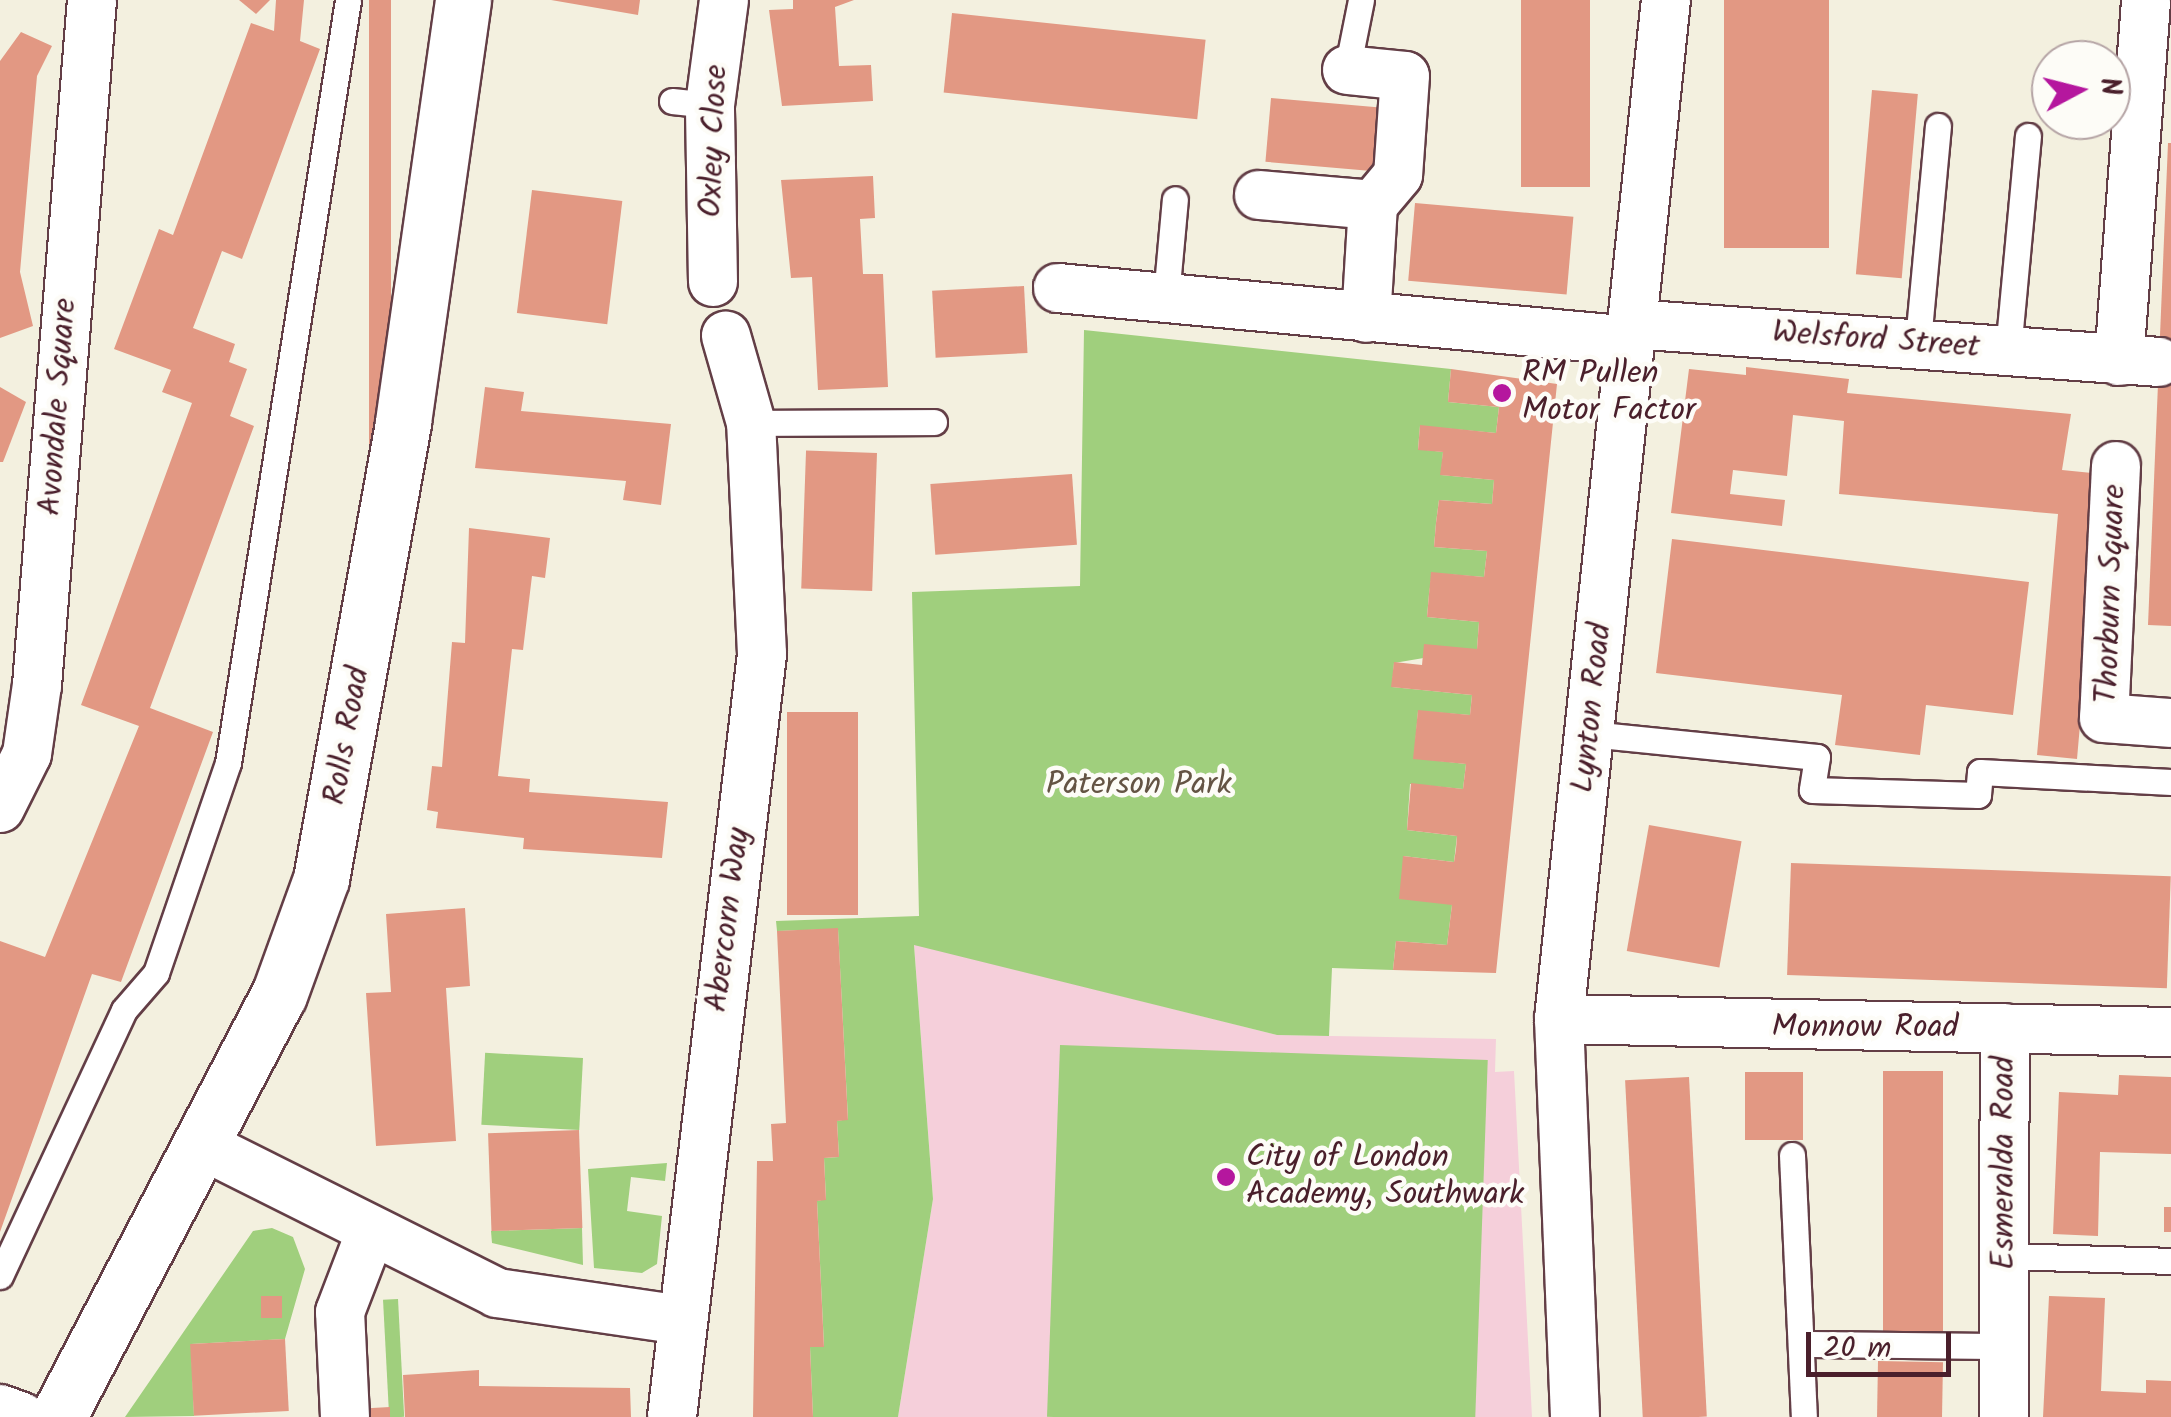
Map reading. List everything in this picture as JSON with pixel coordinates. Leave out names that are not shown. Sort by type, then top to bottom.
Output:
[{"type":"main road","name":"Rolls Road","points":[[58,1417],[280,995],[322,879],[403,422],[463,0]]},
{"type":"street","name":"Avondale Square","points":[[0,808],[27,754],[37,685],[92,0]]},
{"type":"street","name":"Oxley Close","points":[[713,282],[691,103],[724,0]]},
{"type":"street","name":"Lynton Road","points":[[1576,1417],[1560,1019],[1666,0]]},
{"type":"street","name":"Welsford Street","points":[[1058,288],[1366,318],[1632,332],[1918,340],[2139,362],[2146,0]]},
{"type":"street","points":[[1346,70],[1405,76],[1398,174],[1373,205],[1366,318]]},
{"type":"street","points":[[1259,195],[1373,205]]},
{"type":"street","name":"Abercorn Way","points":[[672,1417],[749,605],[751,423],[726,336]]},
{"type":"street","name":"Thorburn Square","points":[[2116,466],[2104,718],[2171,723]]},
{"type":"street","name":"Monnow Road","points":[[1560,1019],[1852,1032],[2005,1028],[2171,1032]]},
{"type":"street","name":"Esmeralda Road","points":[[2004,1417],[2005,1028]]},
{"type":"street","points":[[202,1145],[370,1234],[497,1293],[682,1320]]},
{"type":"street","points":[[345,1417],[340,1312],[370,1234]]},
{"type":"street","points":[[0,1408],[22,1417]]},
{"type":"lane","points":[[0,1276],[124,1010],[156,972],[228,764],[348,0]]},
{"type":"lane","points":[[1346,70],[1361,0]]},
{"type":"lane","points":[[1918,340],[1938,126]]},
{"type":"lane","points":[[2008,351],[2028,136]]},
{"type":"lane","points":[[1166,297],[1175,199]]},
{"type":"lane","points":[[751,423],[934,422]]},
{"type":"lane","points":[[1590,734],[1817,757],[1812,790],[1978,795],[1980,772],[2171,782]]},
{"type":"lane","points":[[1792,1155],[1804,1417]]},
{"type":"lane","points":[[2005,1256],[2171,1261]]},
{"type":"lane","points":[[1801,1344],[2004,1346]]},
{"type":"shaded area","name":"City of London Academy, Southwark","points":[[914,944],[1277,1035],[1496,1039],[1495,1072],[1514,1071],[1532,1417],[898,1417],[933,1199]]},
{"type":"green space","name":"Paterson Park","points":[[1084,330],[1451,369],[1448,402],[1499,407],[1496,433],[1420,426],[1418,449],[1443,452],[1441,475],[1494,480],[1492,504],[1439,500],[1436,523],[1434,547],[1487,551],[1484,577],[1432,573],[1429,594],[1427,617],[1479,622],[1477,649],[1394,663],[1392,687],[1472,695],[1470,715],[1418,711],[1414,758],[1466,764],[1463,789],[1410,784],[1407,830],[1457,836],[1454,862],[1403,856],[1452,905],[1447,945],[1396,941],[1393,970],[1332,968],[1329,1036],[1277,1035],[914,945],[933,1199],[898,1417],[813,1417],[810,1347],[824,1346],[817,1201],[826,1199],[824,1158],[839,1157],[837,1121],[848,1119],[838,929],[777,931],[776,921],[919,916],[912,592],[1080,586]]},
{"type":"green space","name":"City of London Academy, Southwark","points":[[1060,1045],[1488,1060],[1475,1417],[1047,1417]]},
{"type":"green space","points":[[485,1053],[583,1058],[579,1130],[481,1125]]},
{"type":"green space","points":[[667,1163],[665,1181],[631,1177],[627,1211],[662,1216],[657,1264],[642,1273],[594,1268],[588,1169]]},
{"type":"green space","points":[[272,1228],[293,1237],[305,1269],[285,1339],[191,1344],[194,1416],[125,1417],[253,1231]]},
{"type":"green space","points":[[582,1228],[583,1265],[492,1243],[491,1231]]},
{"type":"green space","points":[[398,1299],[404,1417],[389,1417],[383,1300]]},
{"type":"building","points":[[239,0],[270,0],[256,14]]},
{"type":"building","points":[[276,0],[304,0],[300,41],[320,49],[242,259],[222,251],[193,328],[235,344],[229,362],[247,369],[230,416],[254,426],[150,708],[213,732],[121,982],[92,974],[0,1232],[0,941],[45,957],[139,726],[81,705],[192,403],[162,392],[171,370],[114,349],[159,229],[173,235],[251,23],[274,31]]},
{"type":"building","points":[[369,0],[391,0],[391,640],[369,640]]},
{"type":"building","points":[[551,0],[640,0],[638,15]]},
{"type":"building","points":[[793,0],[854,0],[835,7],[839,66],[871,65],[873,101],[782,106],[769,10],[793,9]]},
{"type":"building","points":[[1521,0],[1590,0],[1590,187],[1521,187]]},
{"type":"building","points":[[1724,0],[1829,0],[1829,248],[1724,248]]},
{"type":"building","points":[[952,13],[1206,40],[1197,119],[944,93]]},
{"type":"building","points":[[21,32],[52,46],[37,76],[20,272],[33,326],[0,338],[0,61]]},
{"type":"building","points":[[1872,90],[1918,94],[1902,278],[1856,274]]},
{"type":"building","points":[[1271,98],[1389,108],[1383,172],[1265,162]]},
{"type":"building","points":[[2171,143],[2171,626],[2148,625]]},
{"type":"building","points":[[873,176],[875,218],[860,219],[863,274],[883,274],[888,387],[818,390],[812,277],[791,278],[781,180]]},
{"type":"building","points":[[532,190],[622,201],[607,324],[517,313]]},
{"type":"building","points":[[1415,203],[1573,217],[1567,295],[1408,281]]},
{"type":"building","points":[[1024,286],[1028,353],[936,358],[932,291]]},
{"type":"building","points":[[1746,367],[1849,379],[1847,393],[2071,414],[2062,470],[2102,474],[2077,759],[2037,755],[2058,514],[1839,494],[1844,421],[1793,415],[1787,476],[1733,470],[1730,494],[1785,500],[1782,526],[1671,513],[1689,369],[1746,375]]},
{"type":"building","points":[[1451,369],[1557,384],[1496,973],[1393,970],[1396,941],[1447,945],[1452,905],[1399,899],[1403,856],[1454,862],[1456,849],[1457,836],[1407,830],[1411,783],[1463,789],[1466,764],[1413,759],[1418,710],[1470,715],[1472,695],[1391,687],[1394,662],[1422,665],[1424,644],[1477,649],[1479,622],[1427,617],[1431,572],[1484,577],[1487,551],[1434,547],[1436,523],[1439,500],[1492,504],[1494,480],[1440,475],[1443,452],[1418,450],[1420,425],[1496,433],[1499,407],[1448,402]]},
{"type":"building","points":[[0,387],[26,402],[3,462],[0,462]]},
{"type":"building","points":[[485,387],[524,392],[521,411],[671,424],[661,505],[623,500],[626,481],[475,468]]},
{"type":"building","points":[[806,451],[877,453],[872,591],[801,588]]},
{"type":"building","points":[[1072,474],[1077,545],[935,555],[930,484]]},
{"type":"building","points":[[469,528],[550,538],[545,578],[532,576],[523,650],[512,649],[498,776],[530,779],[529,792],[668,802],[662,858],[523,849],[524,838],[436,828],[438,812],[427,810],[432,766],[442,767],[452,642],[465,643]]},
{"type":"building","points":[[1672,539],[2029,582],[2013,715],[1926,705],[1920,755],[1835,745],[1842,695],[1656,673]]},
{"type":"building","points":[[787,712],[858,712],[858,915],[787,915]]},
{"type":"building","points":[[1649,825],[1742,841],[1719,967],[1627,951]]},
{"type":"building","points":[[1791,863],[2171,876],[2167,988],[1787,975]]},
{"type":"building","points":[[465,908],[470,986],[446,988],[456,1141],[376,1146],[366,993],[391,992],[386,914]]},
{"type":"building","points":[[838,928],[848,1120],[837,1121],[839,1157],[824,1158],[826,1200],[817,1201],[824,1347],[810,1347],[813,1417],[753,1417],[757,1161],[773,1161],[771,1124],[786,1123],[777,931]]},
{"type":"building","points":[[1883,1071],[1943,1071],[1943,1334],[1883,1334]]},
{"type":"building","points":[[1745,1072],[1803,1072],[1803,1140],[1745,1140]]},
{"type":"building","points":[[2119,1075],[2171,1077],[2171,1154],[2100,1152],[2098,1236],[2053,1234],[2059,1092],[2118,1095]]},
{"type":"building","points":[[1689,1077],[1707,1417],[1643,1417],[1625,1080]]},
{"type":"building","points":[[579,1130],[582,1228],[491,1231],[488,1133]]},
{"type":"building","points":[[2164,1207],[2171,1207],[2171,1232],[2164,1232]]},
{"type":"building","points":[[261,1296],[282,1296],[282,1318],[261,1318]]},
{"type":"building","points":[[2049,1296],[2105,1298],[2101,1391],[2146,1393],[2146,1380],[2171,1381],[2171,1417],[2043,1417]]},
{"type":"building","points":[[285,1339],[289,1411],[194,1416],[190,1344]]},
{"type":"building","points":[[1878,1361],[1943,1362],[1942,1417],[1877,1417]]},
{"type":"building","points":[[479,1370],[479,1386],[630,1388],[631,1417],[405,1417],[403,1375]]},
{"type":"building","points":[[390,1407],[390,1417],[354,1417],[354,1409]]},
{"type":"place","name":"RM Pullen Motor Factor","points":[[1502,393]]},
{"type":"place","name":"City of London Academy, Southwark","points":[[1226,1177]]}]
